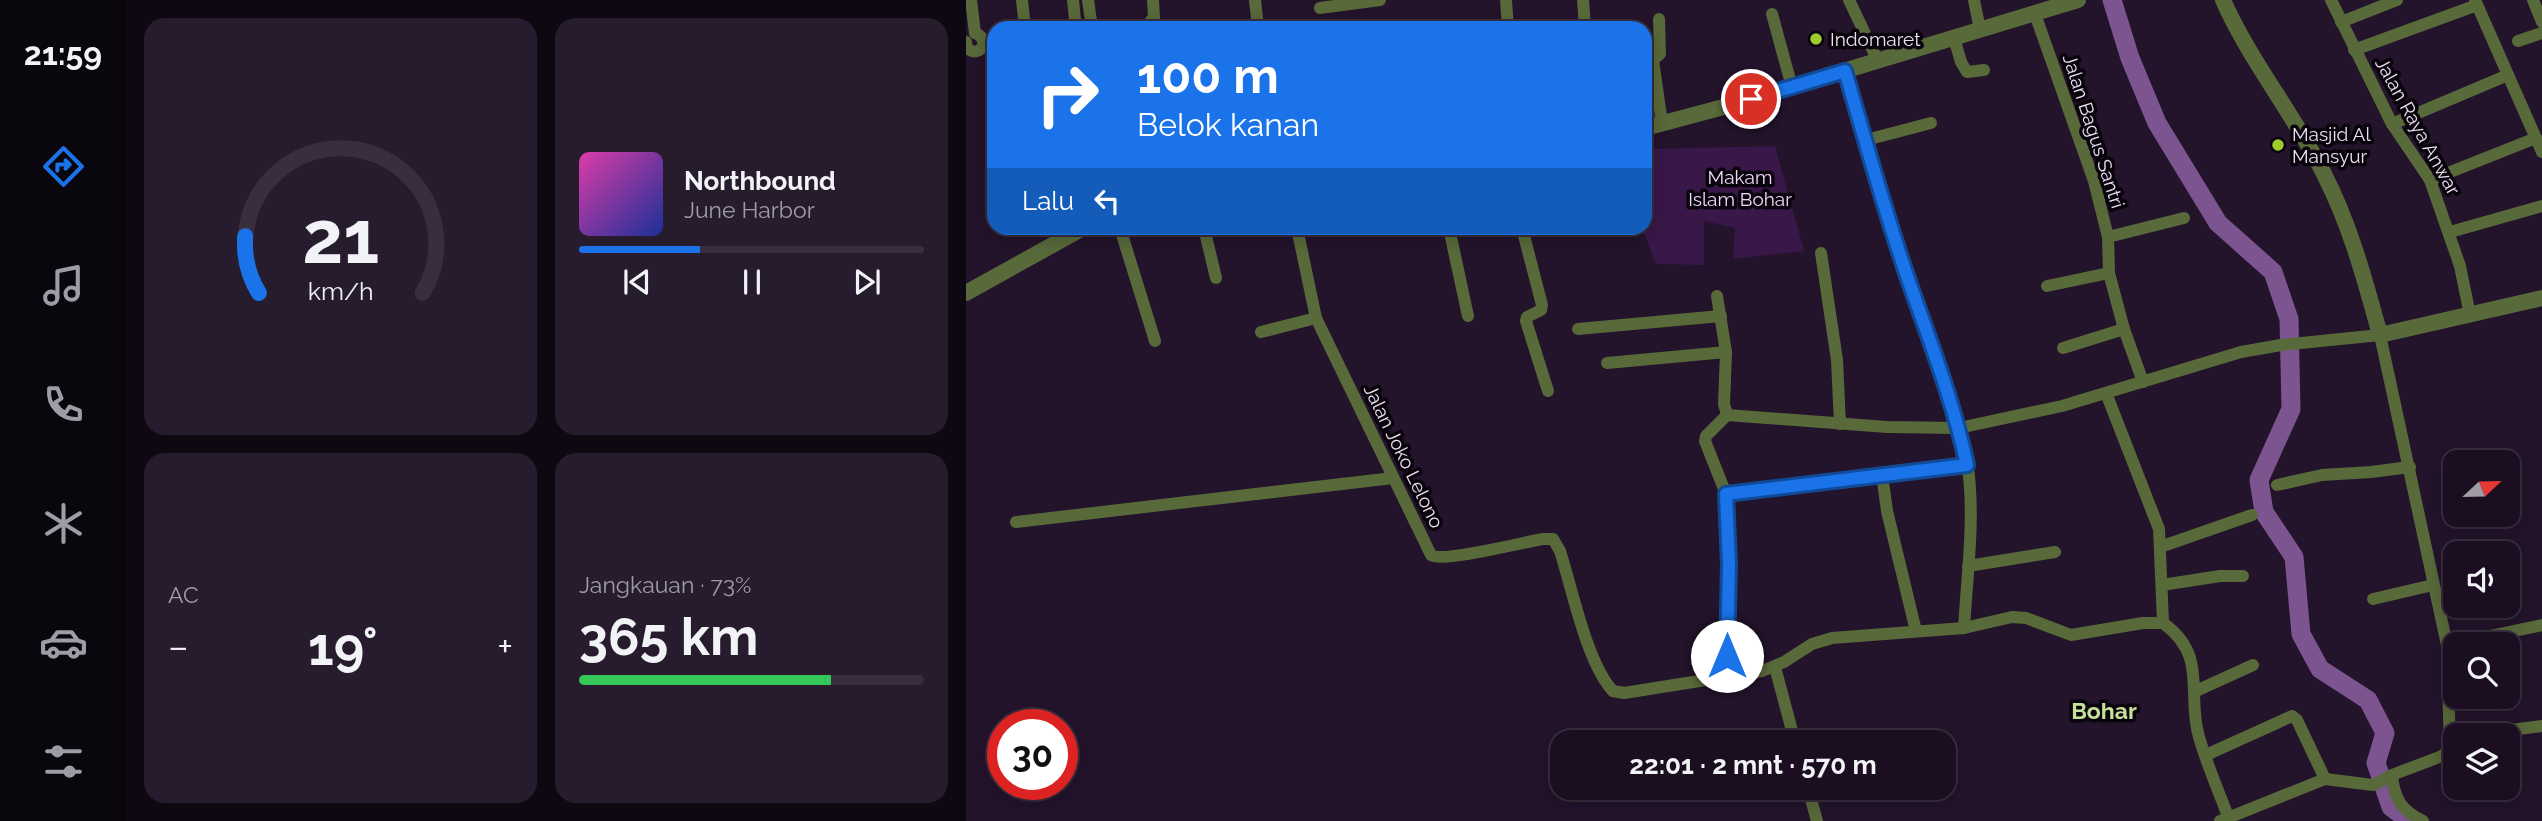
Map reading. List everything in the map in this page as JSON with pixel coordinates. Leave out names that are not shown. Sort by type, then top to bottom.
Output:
[{"type":"street","points":[[969,39],[971,0]]},
{"type":"street","points":[[1022,0],[1024,21]]},
{"type":"street","points":[[1073,0],[1076,21]]},
{"type":"street","points":[[1088,0],[1091,21]]},
{"type":"street","points":[[1151,21],[1154,17],[1153,0]]},
{"type":"street","points":[[1255,0],[1257,21]]},
{"type":"street","points":[[1320,8],[1347,2],[1380,0]]},
{"type":"street","points":[[1506,0],[1508,21]]},
{"type":"street","points":[[1583,0],[1584,21]]},
{"type":"street","points":[[1849,0],[1878,61]]},
{"type":"street","points":[[1974,0],[1980,30]]},
{"type":"street","points":[[1652,126],[2078,0]]},
{"type":"street","points":[[2223,0],[2241,38],[2299,130],[2331,189],[2358,258],[2381,335],[2444,632]]},
{"type":"street","points":[[2341,22],[2398,0]]},
{"type":"street","points":[[2533,0],[2542,22]]},
{"type":"street","name":"Jalan Raya Anwar","points":[[2335,1],[2341,22],[2392,124],[2407,140],[2430,180],[2450,232],[2470,315]]},
{"type":"street","points":[[2354,50],[2476,2],[2542,152]]},
{"type":"street","points":[[1772,13],[1792,86]]},
{"type":"street","name":"Jalan Bagus Santri","points":[[2035,14],[2094,181],[2108,237],[2109,272],[2124,329],[2143,382]]},
{"type":"street","points":[[1660,19],[1660,54],[1653,60],[1662,123]]},
{"type":"street","points":[[2518,41],[2542,33]]},
{"type":"street","points":[[1954,38],[1967,72],[1984,69]]},
{"type":"street","points":[[1845,71],[1907,276],[1934,348],[1959,428],[1967,465],[1970,507],[1964,628]]},
{"type":"street","points":[[2392,124],[2508,75]]},
{"type":"street","points":[[1866,140],[1931,123]]},
{"type":"street","points":[[2430,180],[2536,138]]},
{"type":"street","points":[[2450,232],[2542,206]]},
{"type":"street","points":[[2108,237],[2184,218]]},
{"type":"street","points":[[968,292],[1070,235]]},
{"type":"street","points":[[1122,235],[1155,341]]},
{"type":"street","points":[[1206,235],[1216,278]]},
{"type":"street","name":"Jalan Joko Lelono","points":[[1298,235],[1316,318],[1429,551],[1436,558],[1544,539],[1554,540],[1560,551],[1589,646],[1613,691],[1619,693],[1728,676]]},
{"type":"street","points":[[1451,235],[1468,316]]},
{"type":"street","points":[[1524,235],[1542,305],[1540,311],[1527,317],[1526,321],[1548,391]]},
{"type":"street","points":[[1821,253],[1837,360],[1840,424]]},
{"type":"street","points":[[2047,286],[2109,272]]},
{"type":"street","points":[[1717,296],[1726,352],[1724,404],[1727,415]]},
{"type":"street","points":[[2443,755],[2374,785],[2325,779],[2225,820],[2196,723],[2194,670],[2182,642],[2163,623],[2143,622],[2074,635],[2063,634],[2019,617],[1964,628],[1825,640],[1804,648],[1775,667],[1728,676],[1729,564],[1726,494],[1705,440],[1727,415],[1928,429],[1959,428],[2062,406],[2241,352],[2281,345],[2381,335],[2542,298]]},
{"type":"street","points":[[1577,329],[1721,316]]},
{"type":"street","points":[[1261,332],[1316,318]]},
{"type":"street","points":[[2063,348],[2124,329]]},
{"type":"street","points":[[1606,363],[1726,352]]},
{"type":"street","points":[[2106,393],[2155,517],[2160,547],[2163,623]]},
{"type":"street","points":[[1726,494],[1967,465]]},
{"type":"street","points":[[2277,485],[2322,475],[2410,467]]},
{"type":"street","points":[[1882,475],[1887,511],[1916,631]]},
{"type":"street","points":[[1016,522],[1393,478]]},
{"type":"street","points":[[2160,547],[2252,515]]},
{"type":"street","points":[[1968,566],[2056,552]]},
{"type":"street","points":[[2162,585],[2220,576],[2243,576]]},
{"type":"street","points":[[2373,599],[2433,585]]},
{"type":"street","points":[[2509,632],[2542,625]]},
{"type":"street","points":[[2196,691],[2253,665]]},
{"type":"street","points":[[1775,667],[1793,730]]},
{"type":"street","points":[[2206,755],[2292,716],[2298,722],[2325,779]]},
{"type":"street","points":[[2520,729],[2542,726]]},
{"type":"street","points":[[2390,776],[2401,807],[2424,821]]},
{"type":"street","points":[[1811,800],[1816,821]]},
{"type":"green space","name":"Makam Islam Bohar","points":[[1775,146],[1804,251],[1733,259],[1735,228],[1704,221],[1704,265],[1656,264],[1645,235],[1652,235],[1652,149]]},
{"type":"waterway","points":[[2112,0],[2130,58],[2157,123],[2218,223],[2273,272],[2289,319],[2291,409],[2259,480],[2264,512],[2294,557],[2301,634],[2320,669],[2368,700],[2385,733],[2376,763],[2391,807],[2410,821]]},
{"type":"place","name":"Indomaret","points":[[1816,39]]},
{"type":"place","name":"Masjid Al Mansyur","points":[[2278,145]]},
{"type":"district","name":"Bohar","points":[[2104,710]]},
{"type":"route","points":[[1727,656],[1729,564],[1726,494],[1967,465],[1959,428],[1934,348],[1907,276],[1845,71],[1751,99]]}]
